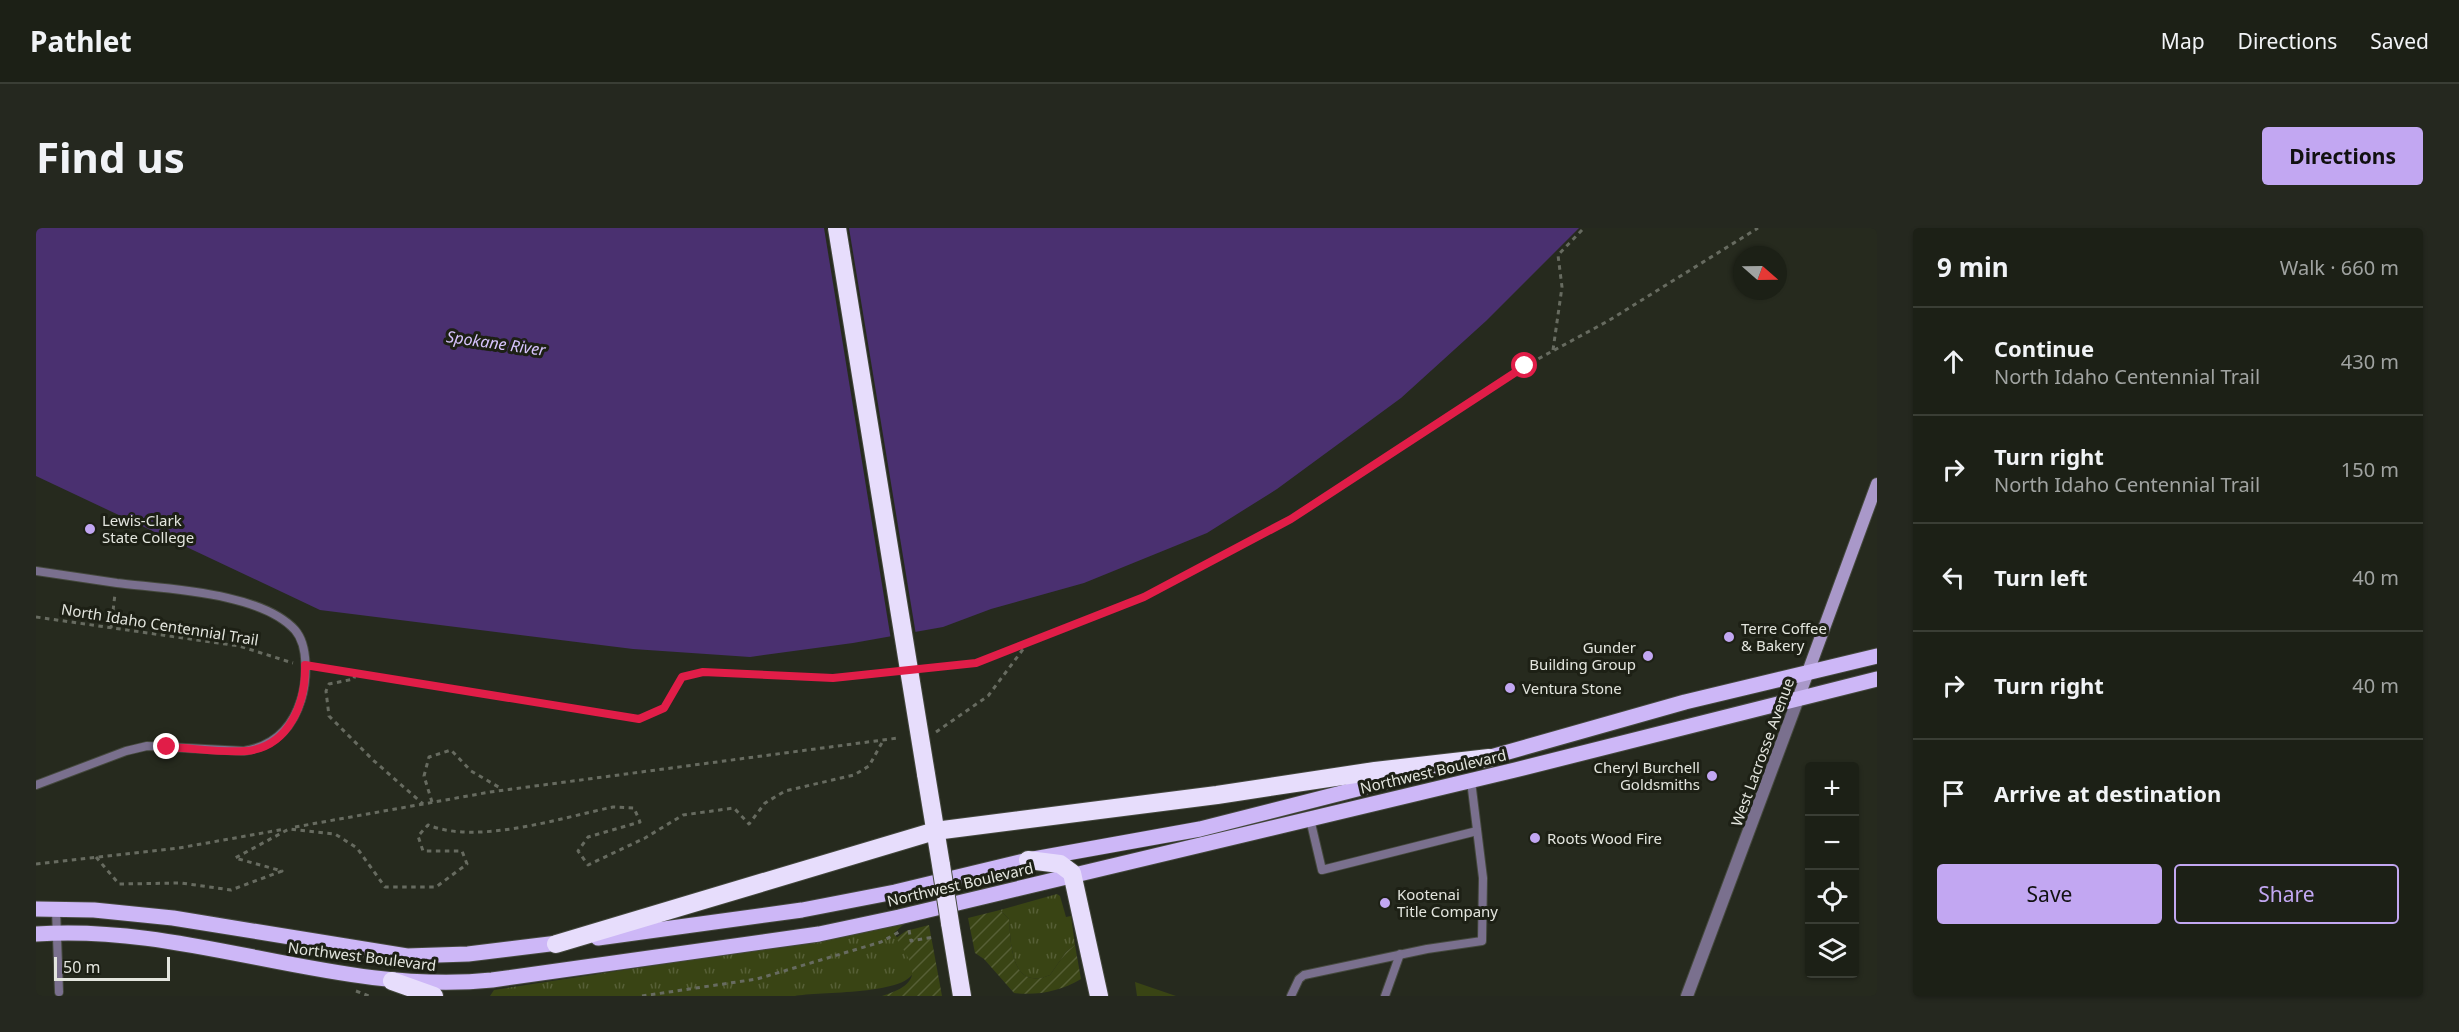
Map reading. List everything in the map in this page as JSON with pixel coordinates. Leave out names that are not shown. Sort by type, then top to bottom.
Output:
[{"type":"highway","points":[[837,228],[962,996]]},
{"type":"highway","points":[[556,944],[935,831],[1217,795],[1375,771],[1488,758]]},
{"type":"highway","points":[[1028,860],[1060,864],[1070,869],[1100,996]]},
{"type":"highway","points":[[392,981],[434,996]]},
{"type":"main road","name":"Northwest Boulevard","points":[[36,909],[94,910],[173,918],[407,956],[468,954],[556,944],[802,910],[895,892],[1028,860],[1200,829],[1365,786],[1488,758],[1685,702],[1877,656]]},
{"type":"main road","name":"Northwest Boulevard","points":[[36,934],[133,937],[305,969],[392,981],[439,984],[492,980],[819,934],[1471,781],[1877,679]]},
{"type":"street","name":"West Lacrosse Avenue","points":[[1687,996],[1877,484]]},
{"type":"lane","points":[[36,571],[217,595],[240,601],[278,618],[297,631],[302,644],[305,665],[303,692],[299,707],[282,734],[269,744],[244,751],[147,746],[36,785]]},
{"type":"lane","points":[[1291,996],[1304,975],[1400,954],[1482,941],[1483,878],[1471,781]]},
{"type":"lane","points":[[1310,819],[1322,870],[1477,831]]},
{"type":"lane","points":[[56,910],[58,993]]},
{"type":"lane","points":[[1385,996],[1400,954]]},
{"type":"path","points":[[1553,350],[1562,287],[1558,255],[1584,228]]},
{"type":"path","points":[[917,669],[976,663],[1144,597],[1291,519],[1553,350],[1608,321],[1758,228]]},
{"type":"path","points":[[111,628],[114,606]]},
{"type":"path","name":"North Idaho Centennial Trail","points":[[36,617],[239,646],[305,665],[639,719],[664,708],[682,677],[703,672],[833,678],[905,670]]},
{"type":"path","points":[[936,732],[988,696],[1028,642]]},
{"type":"path","points":[[355,674],[354,679],[329,684],[326,691],[329,716],[373,760],[423,804]]},
{"type":"path","points":[[36,864],[179,848],[503,790],[884,738],[898,738]]},
{"type":"path","points":[[96,857],[119,884],[181,883],[231,890],[282,871],[236,858],[289,828],[335,834],[357,848],[385,887],[436,887],[467,864],[462,851],[423,851],[418,836],[428,825],[444,831],[470,834],[613,807],[634,808],[640,822],[588,837],[578,851],[588,865],[645,838],[683,815],[734,808],[749,824],[765,803],[785,791],[854,775],[869,766],[884,738]]},
{"type":"path","points":[[432,803],[424,776],[429,757],[451,750],[471,771],[503,790]]},
{"type":"path","points":[[642,996],[757,979],[882,942],[908,926],[911,941],[934,937]]},
{"type":"green space","points":[[1057,894],[1060,896],[1066,917],[1071,916],[1075,945],[1066,952],[1050,975],[1037,978],[1027,977],[1015,962],[1009,919],[1000,910]]},
{"type":"green space","points":[[1000,910],[1009,919],[1015,962],[1027,977],[1037,978],[1050,975],[1066,952],[1075,945],[1081,979],[1049,992],[1014,993],[984,959],[975,953],[968,918]]},
{"type":"green space","points":[[904,924],[894,933],[912,961],[912,975],[902,982],[886,987],[795,996],[490,996],[494,990],[846,936]]},
{"type":"green space","points":[[929,925],[942,996],[882,996],[905,986],[912,973],[908,958],[896,938],[906,931]]},
{"type":"green space","points":[[1135,982],[1176,996],[1137,996]]},
{"type":"water","name":"Spokane River","points":[[36,228],[1579,228],[1486,321],[1401,398],[1277,489],[1207,533],[1084,583],[991,609],[943,627],[853,643],[750,657],[633,649],[320,610],[36,476]]},
{"type":"pier","points":[[824,228],[849,228],[916,635],[891,640]]},
{"type":"place","name":"Lewis-Clark State College","points":[[90,529]]},
{"type":"place","name":"Terre Coffee & Bakery","points":[[1729,637]]},
{"type":"place","name":"Gunder Building Group","points":[[1648,656]]},
{"type":"place","name":"Ventura Stone","points":[[1510,688]]},
{"type":"place","name":"Cheryl Burchell Goldsmiths","points":[[1712,776]]},
{"type":"place","name":"Roots Wood Fire","points":[[1535,838]]},
{"type":"place","name":"Kootenai Title Company","points":[[1385,903]]},
{"type":"route","points":[[167,747],[244,751],[269,744],[291,723],[299,707],[305,679],[305,665],[639,719],[664,708],[682,677],[703,672],[833,678],[976,663],[1144,597],[1291,519],[1525,366]]}]
